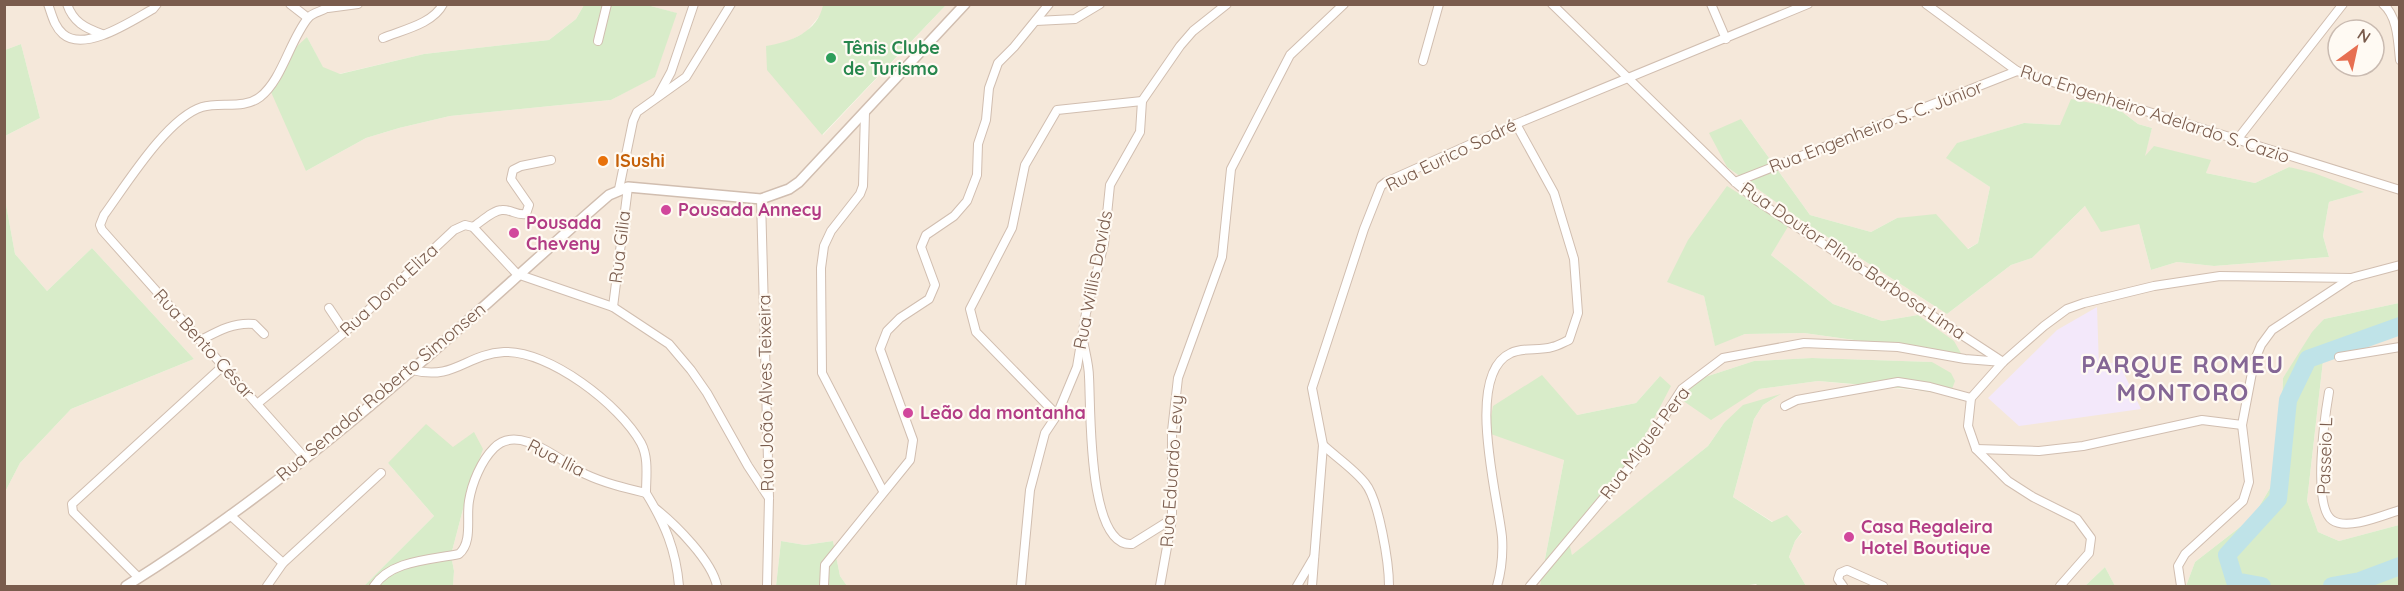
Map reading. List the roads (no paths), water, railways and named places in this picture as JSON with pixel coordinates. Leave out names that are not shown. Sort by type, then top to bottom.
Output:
[{"type":"street","points":[[48,4],[53,21],[62,33],[72,39],[82,40],[104,35],[122,27],[154,6]]},
{"type":"street","points":[[67,4],[74,20],[87,29],[104,35]]},
{"type":"street","points":[[290,4],[308,18],[330,6],[358,4]]},
{"type":"street","points":[[383,39],[438,13],[443,4]]},
{"type":"street","points":[[598,41],[607,4]]},
{"type":"street","points":[[657,98],[671,72],[694,4]]},
{"type":"street","points":[[657,98],[687,77],[731,4]]},
{"type":"street","points":[[623,188],[761,199],[789,189],[800,182],[965,4]]},
{"type":"street","points":[[824,586],[825,565],[883,491],[898,477],[909,460],[912,440],[880,349],[887,331],[900,318],[929,299],[935,285],[921,247],[926,234],[954,216],[967,201],[977,175],[978,144],[986,120],[989,88],[998,63],[1049,4]]},
{"type":"street","points":[[1036,21],[1075,19],[1100,4]]},
{"type":"street","name":"Rua Willis Davids","points":[[1021,586],[1030,490],[1045,433],[1057,415],[1077,368],[1082,336],[1104,244],[1110,185],[1140,132],[1143,101],[1186,39],[1227,4]]},
{"type":"street","name":"Rua Eduardo Levy","points":[[1160,586],[1172,519],[1172,431],[1179,378],[1222,257],[1231,169],[1290,55],[1344,4]]},
{"type":"street","points":[[1423,61],[1439,4]]},
{"type":"street","name":"Rua Doutor Plínio Barbosa Lima","points":[[1552,4],[1756,200],[2003,362]]},
{"type":"street","points":[[1712,4],[1726,39]]},
{"type":"street","name":"Rua Eurico Sodré","points":[[1297,586],[1316,553],[1323,445],[1312,388],[1364,229],[1381,186],[1516,124],[1808,4]]},
{"type":"street","name":"Rua Engenheiro Adelardo S. Cazio","points":[[1926,4],[2017,71],[2236,141],[2400,190]]},
{"type":"street","points":[[2236,141],[2343,4]]},
{"type":"street","points":[[2383,4],[2388,8],[2397,31],[2400,60]]},
{"type":"street","name":"Rua Bento César","points":[[305,458],[102,230],[100,225],[104,215],[169,129],[184,115],[202,106],[243,104],[259,98],[269,87],[308,18]]},
{"type":"street","name":"Rua Engenheiro S. C. Júnior","points":[[1735,182],[2017,71]]},
{"type":"street","name":"Rua Gilia","points":[[613,307],[623,188],[633,121],[637,112],[657,98]]},
{"type":"street","points":[[1057,415],[976,332],[970,309],[1012,228],[1025,165],[1057,110],[1143,101]]},
{"type":"street","points":[[865,111],[863,186],[860,194],[831,231],[824,246],[821,268],[822,373],[883,491]]},
{"type":"street","points":[[1497,586],[1502,539],[1488,444],[1486,407],[1492,378],[1495,370],[1512,353],[1552,347],[1569,339],[1578,313],[1574,259],[1554,193],[1516,124]]},
{"type":"street","name":"Rua Dona Eliza","points":[[257,404],[345,332],[454,230],[465,225],[473,227],[503,209],[520,215],[526,214],[529,205],[511,179],[513,170],[521,166],[551,160]]},
{"type":"street","name":"Rua Senador Roberto Simonsen","points":[[126,586],[269,488],[412,370],[517,274],[609,195],[623,188]]},
{"type":"street","name":"Rua João Alves Teixeira","points":[[761,199],[769,498],[767,586]]},
{"type":"street","points":[[473,227],[517,274],[613,307],[669,344],[691,370],[769,498]]},
{"type":"street","points":[[2060,586],[2089,553],[2091,538],[2077,519],[2033,497],[2008,481],[1976,449],[1968,426],[1971,398],[2003,362],[2067,309],[2154,286],[2220,276],[2351,278],[2400,266]]},
{"type":"street","points":[[2181,586],[2178,566],[2185,554],[2243,501],[2249,482],[2242,425],[2254,362],[2261,345],[2272,330],[2351,278]]},
{"type":"street","points":[[329,308],[345,332]]},
{"type":"street","points":[[201,340],[242,322],[254,324],[264,333]]},
{"type":"street","points":[[1082,336],[1089,373],[1092,454],[1100,507],[1107,527],[1117,541],[1132,544],[1172,519]]},
{"type":"street","name":"Rua Miguel Pera","points":[[1530,586],[1638,457],[1682,389],[1723,358],[1804,343],[1898,347],[1965,359],[2003,362]]},
{"type":"street","points":[[2339,357],[2400,348]]},
{"type":"street","points":[[412,370],[436,374],[453,370],[486,354],[506,352],[524,354],[558,367],[591,387],[623,420],[641,443],[646,459],[646,493],[666,527],[678,568],[679,586]]},
{"type":"street","points":[[139,578],[71,508],[74,501],[223,366]]},
{"type":"street","points":[[1785,406],[1797,400],[1898,382],[1930,387],[1971,398]]},
{"type":"street","name":"Passeio L","points":[[2329,392],[2324,426],[2320,495],[2326,513],[2332,520],[2343,524],[2400,510]]},
{"type":"street","points":[[1976,449],[2039,451],[2083,446],[2202,420],[2242,425]]},
{"type":"street","name":"Rua Ilia","points":[[374,586],[384,574],[399,566],[459,554],[463,550],[467,534],[468,504],[480,467],[494,447],[503,441],[533,442],[583,473],[646,493]]},
{"type":"street","points":[[1323,445],[1364,482],[1374,496],[1389,572],[1389,586]]},
{"type":"street","points":[[267,586],[283,563],[381,473]]},
{"type":"street","points":[[656,509],[670,520],[715,574],[717,586]]},
{"type":"street","points":[[230,515],[283,563]]},
{"type":"street","points":[[1312,586],[1316,553]]},
{"type":"street","points":[[1841,583],[1840,573],[1847,570],[1883,586]]},
{"type":"waterway","points":[[2262,586],[2235,581],[2227,555],[2278,499],[2288,400],[2308,359],[2400,326]]},
{"type":"waterway","points":[[2332,586],[2360,581],[2400,566]]},
{"type":"place","name":"Tênis Clube de Turismo","points":[[831,58]]},
{"type":"place","name":"ISushi","points":[[603,161]]},
{"type":"place","name":"Pousada Annecy","points":[[666,210]]},
{"type":"place","name":"Pousada Cheveny","points":[[514,233]]},
{"type":"place","name":"Leão da montanha","points":[[908,413]]},
{"type":"place","name":"Casa Regaleira Hotel Boutique","points":[[1849,537]]},
{"type":"district","name":"PARQUE ROMEU MONTORO","points":[[2183,379]]}]
